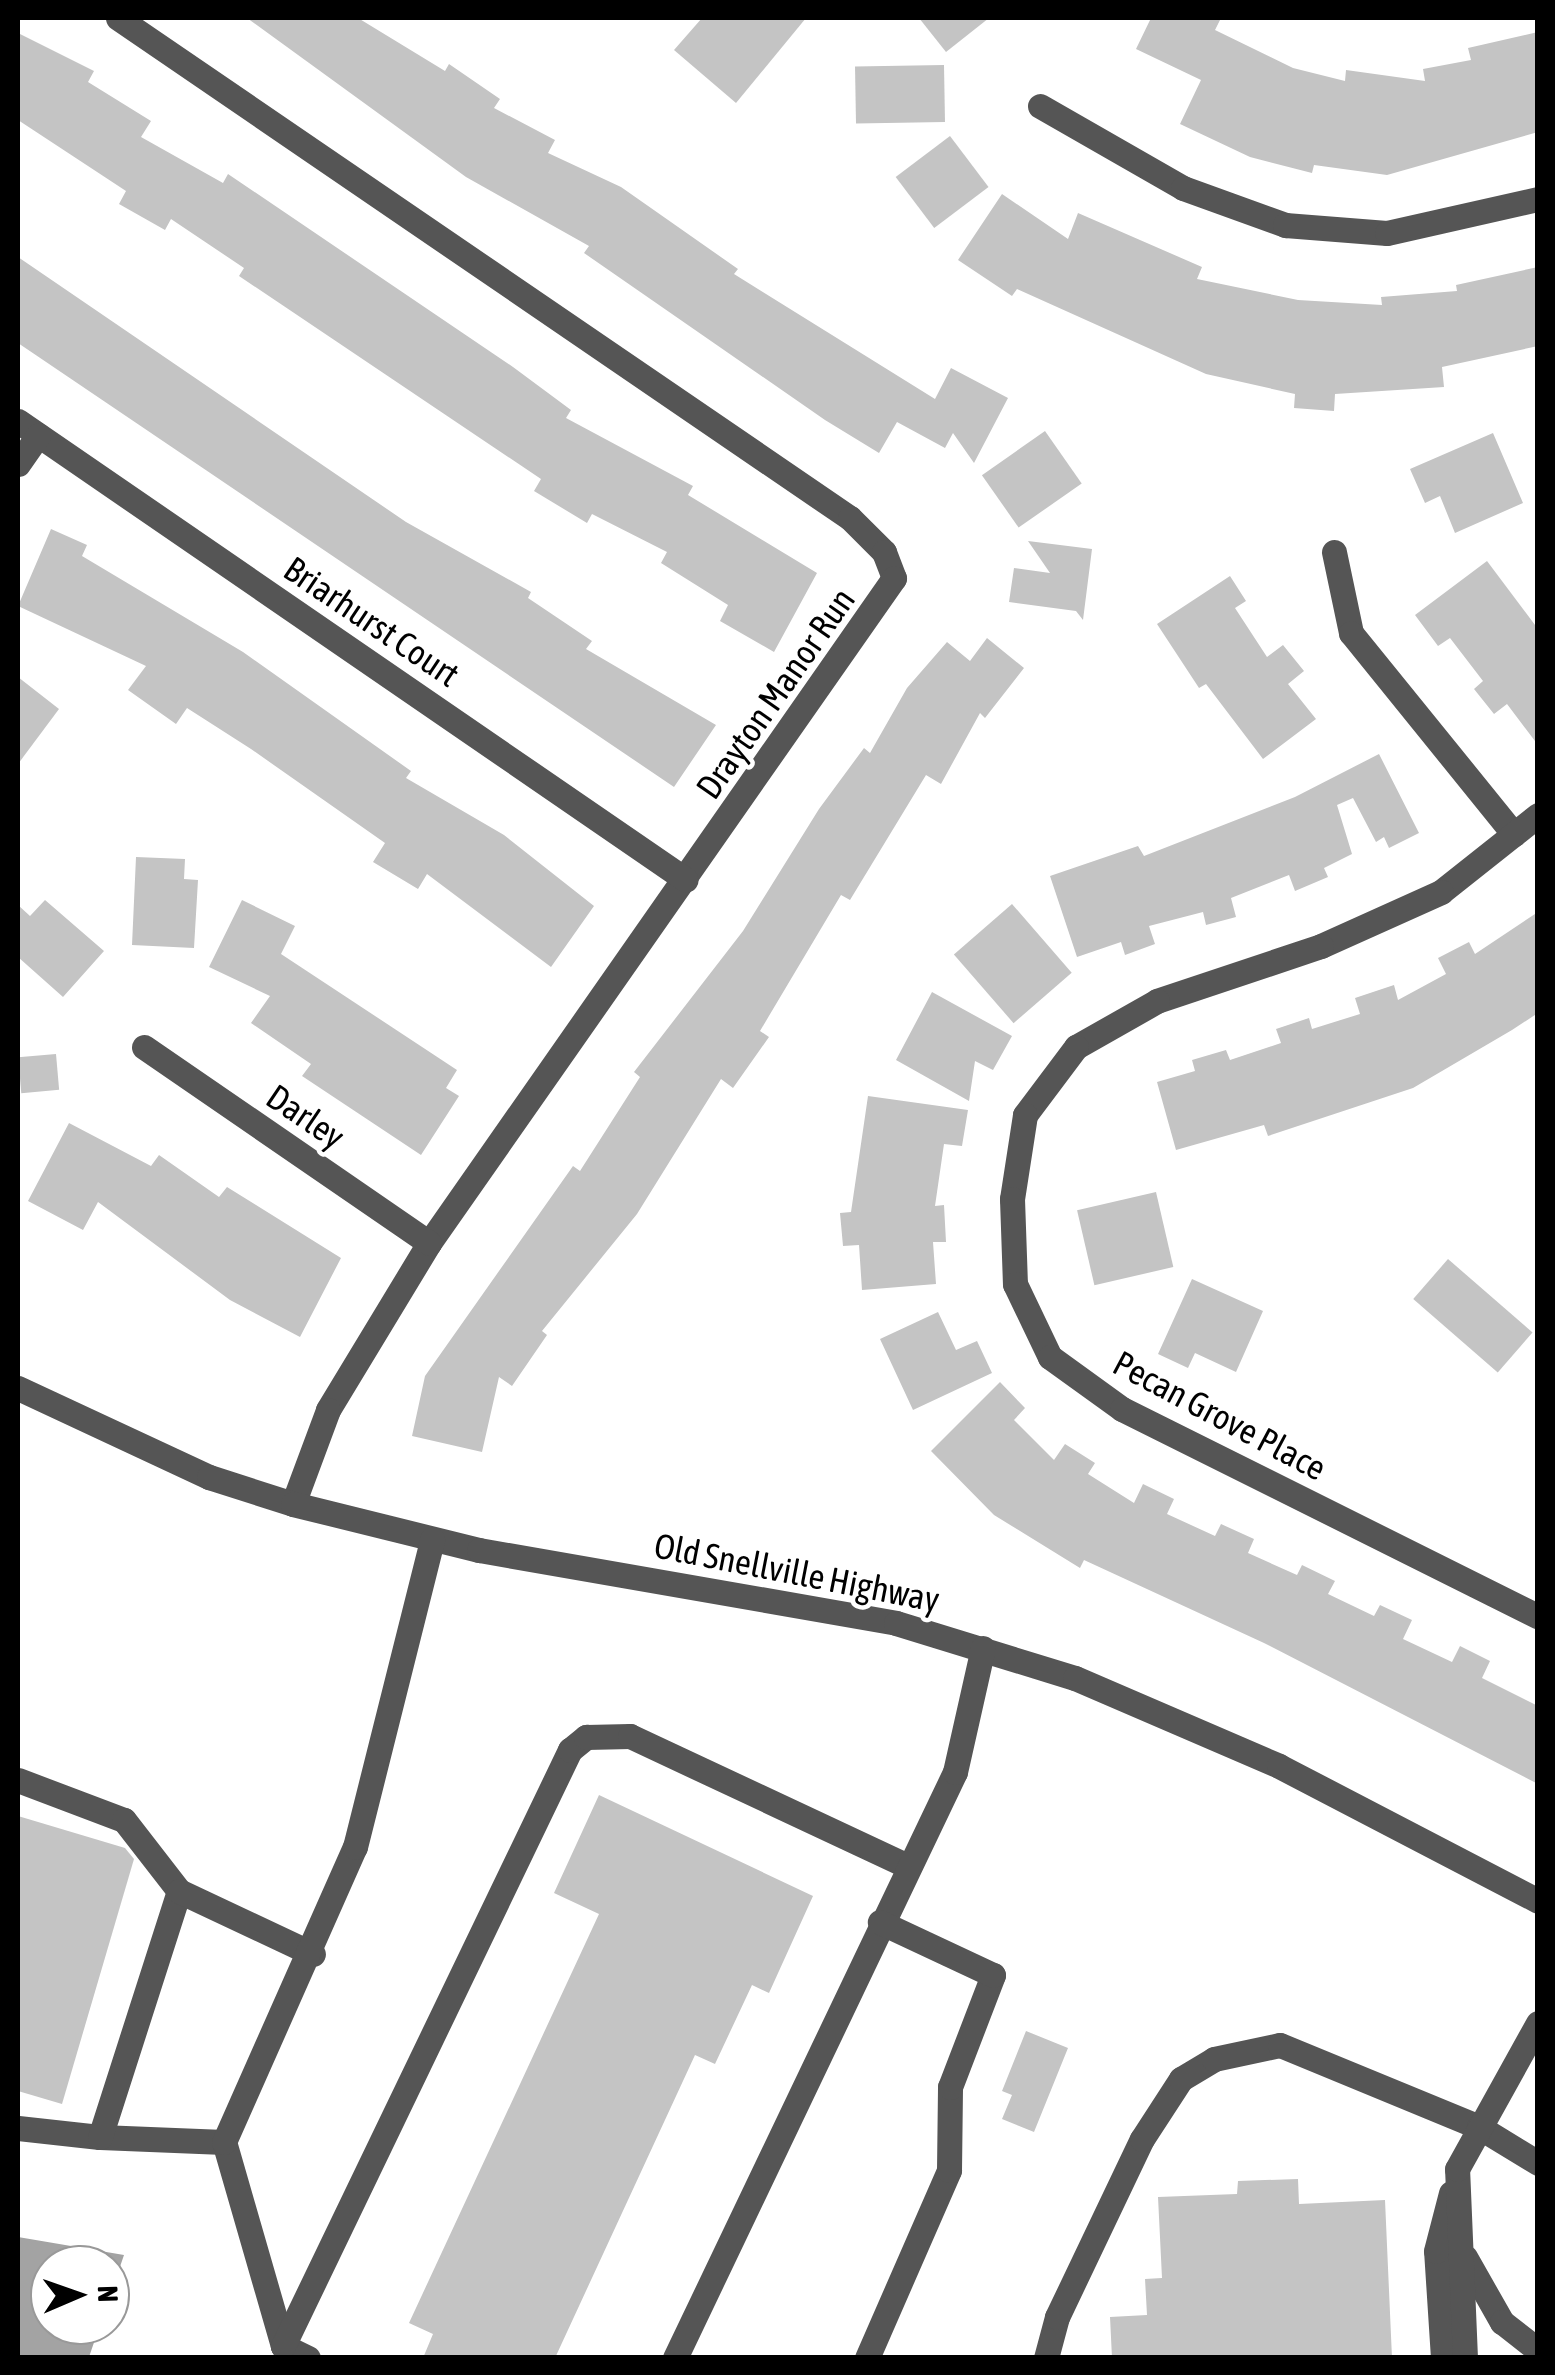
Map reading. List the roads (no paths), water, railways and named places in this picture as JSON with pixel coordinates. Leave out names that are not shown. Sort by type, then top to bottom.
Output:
[{"type":"street","name":"Drayton Manor Run","points":[[118,18],[850,518],[884,552],[894,578],[876,612],[429,1243],[328,1410],[292,1504]]},
{"type":"street","points":[[1040,106],[1182,188],[1285,226],[1386,234],[1538,198]]},
{"type":"street","name":"Briarhurst Court","points":[[28,428],[686,880]]},
{"type":"street","points":[[18,464],[28,428]]},
{"type":"street","points":[[1334,552],[1351,633],[1514,834]]},
{"type":"street","name":"Pecan Grove Place","points":[[1538,815],[1441,892],[1321,946],[1158,1001],[1076,1047],[1025,1115],[1013,1233],[1015,1284],[1050,1357],[1122,1410],[1538,1616]]},
{"type":"street","name":"Darley","points":[[144,1047],[429,1243]]},
{"type":"street","name":"Old Snellville Highway","points":[[18,1388],[210,1477],[292,1504],[432,1540],[896,1623],[1074,1678],[1279,1766],[1538,1901]]},
{"type":"street","points":[[308,2358],[283,2346],[224,2142],[313,1954],[356,1847],[432,1540]]},
{"type":"street","points":[[675,2358],[906,1866],[955,1772],[983,1648]]},
{"type":"street","points":[[283,2346],[560,1762],[586,1737],[630,1736],[906,1866]]},
{"type":"street","points":[[18,1780],[124,1820],[180,1891],[313,1954]]},
{"type":"street","points":[[100,2136],[180,1891]]},
{"type":"street","points":[[867,2358],[948,2170],[950,2087],[993,1975],[880,1922]]},
{"type":"street","points":[[1443,2358],[1436,2251],[1457,2169],[1538,2023]]},
{"type":"street","points":[[1046,2358],[1056,2316],[1142,2139],[1181,2078],[1214,2059],[1280,2045],[1479,2127],[1538,2163]]},
{"type":"street","points":[[18,2128],[224,2142]]},
{"type":"street","points":[[1457,2169],[1464,2358]]},
{"type":"street","points":[[1462,2253],[1502,2322],[1538,2350]]}]
